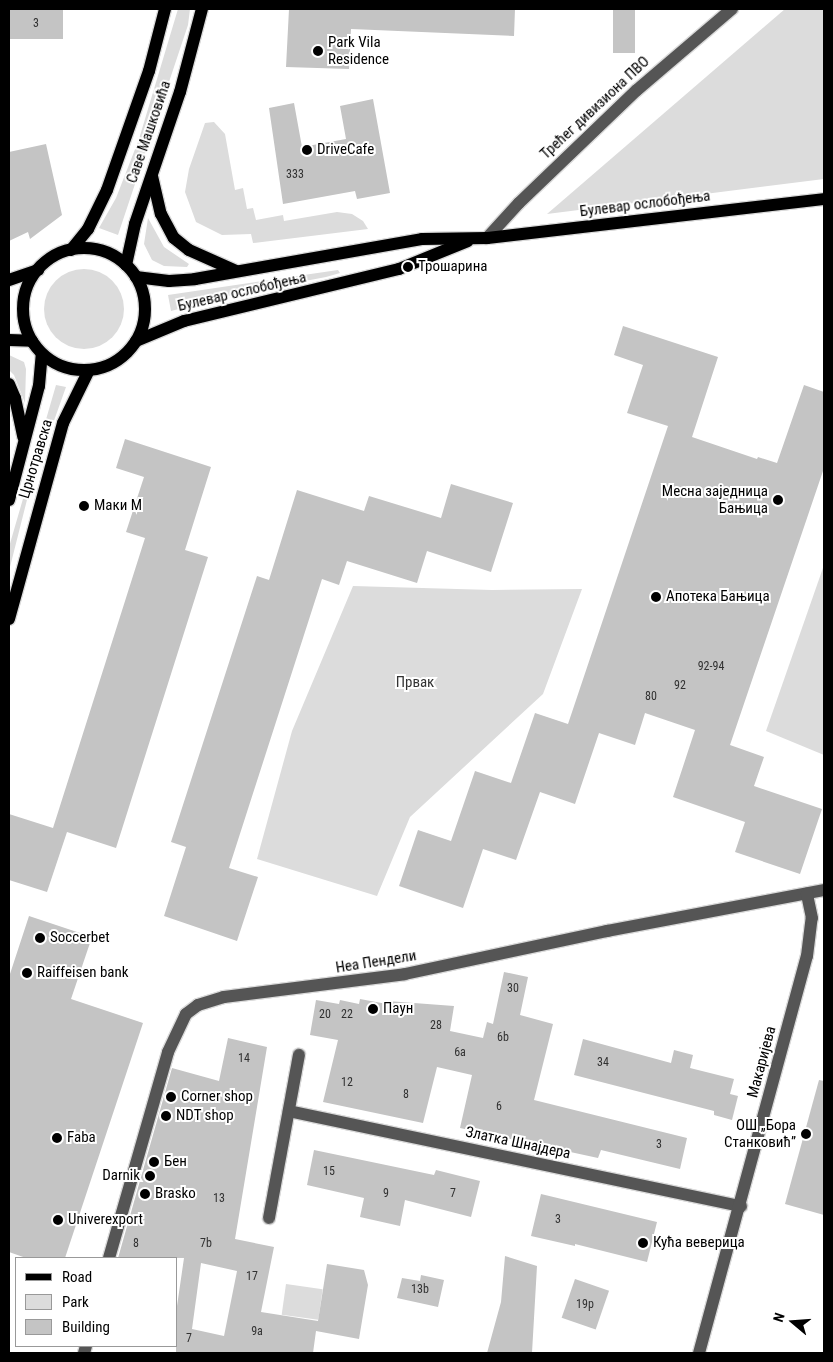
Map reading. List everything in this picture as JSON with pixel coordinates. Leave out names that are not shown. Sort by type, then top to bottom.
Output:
[{"type":"main road","name":"Саве Машковића","points":[[71,250],[88,229],[113,173],[149,72],[166,9]]},
{"type":"main road","name":"Саве Машковића","points":[[126,265],[135,224],[186,74],[202,9]]},
{"type":"main road","points":[[151,175],[161,214],[174,238],[190,250],[236,271]]},
{"type":"main road","name":"Булевар ослобођења","points":[[136,277],[169,281],[422,239],[470,240],[824,199]]},
{"type":"main road","name":"Булевар ослобођења","points":[[136,341],[184,322],[399,269],[470,240]]},
{"type":"main road","points":[[71,250],[96,250],[126,265],[136,277],[145,304],[144,323],[136,341],[113,364],[90,370],[60,366],[42,354],[32,341],[23,308],[26,292],[38,270],[53,257],[71,250]]},
{"type":"main road","points":[[9,280],[38,270]]},
{"type":"main road","points":[[9,340],[32,341]]},
{"type":"main road","name":"Црнотравска","points":[[9,500],[39,386],[42,354]]},
{"type":"main road","name":"Црнотравска","points":[[9,619],[63,423],[90,370]]},
{"type":"main road","points":[[9,384],[20,416],[24,442]]},
{"type":"street","name":"Трећег дивизиона ПВО","points":[[487,238],[519,203],[637,90],[732,9]]},
{"type":"street","name":"Неа Пендели","points":[[109,1257],[168,1052],[186,1014],[198,1005],[224,997],[405,974],[607,930],[824,890]]},
{"type":"street","name":"Макаријева","points":[[699,1353],[741,1206],[812,935],[808,894]]},
{"type":"street","points":[[269,1218],[299,1055]]},
{"type":"street","name":"Златка Шнајдера","points":[[289,1111],[741,1206]]},
{"type":"green space","points":[[178,9],[190,9],[188,25],[118,235],[99,228],[116,198],[139,139]]},
{"type":"green space","points":[[785,9],[824,9],[824,179],[547,214]]},
{"type":"green space","points":[[214,122],[225,134],[235,190],[243,188],[247,209],[253,208],[256,220],[283,215],[284,221],[337,212],[352,214],[363,221],[368,229],[253,243],[251,234],[222,235],[196,222],[185,192],[189,169],[205,123]]},
{"type":"green space","points":[[148,218],[164,247],[189,264],[187,267],[164,266],[152,260],[144,244]]},
{"type":"green space","points":[[76,269],[92,269],[113,280],[124,301],[124,317],[113,338],[92,349],[76,349],[62,343],[50,331],[44,317],[44,301],[50,287],[62,275]]},
{"type":"green space","points":[[338,270],[340,273],[326,277],[232,295],[171,311],[168,295]]},
{"type":"green space","points":[[9,355],[24,362],[26,369],[25,403],[14,375],[9,370]]},
{"type":"green space","points":[[56,385],[66,387],[30,488],[9,571],[9,547]]},
{"type":"green space","points":[[824,565],[824,755],[766,731]]},
{"type":"green space","name":"Првак","points":[[353,586],[492,590],[582,589],[543,694],[410,817],[377,896],[257,859],[292,731]]},
{"type":"green space","points":[[286,1284],[323,1289],[318,1320],[282,1315]]},
{"type":"building","points":[[9,9],[63,9],[63,39],[9,39]]},
{"type":"building","name":"Park Vila Residence","points":[[289,9],[515,9],[514,36],[351,29],[349,69],[286,67]]},
{"type":"building","points":[[613,9],[635,9],[635,53],[613,53]]},
{"type":"building","points":[[373,99],[390,193],[357,199],[355,191],[283,204],[269,108],[294,103],[302,147],[346,139],[340,106]]},
{"type":"building","points":[[46,144],[62,215],[30,239],[28,232],[9,241],[9,152]]},
{"type":"building","points":[[623,326],[718,357],[692,437],[757,459],[758,457],[777,463],[804,385],[824,392],[824,468],[730,745],[764,757],[754,786],[822,809],[800,874],[735,852],[745,822],[673,797],[695,730],[645,713],[635,745],[599,733],[575,804],[540,792],[516,860],[483,849],[463,908],[399,886],[418,830],[451,841],[475,771],[511,783],[535,713],[568,724],[668,426],[627,413],[643,365],[614,355]]},
{"type":"building","points":[[125,439],[211,467],[185,550],[208,557],[116,848],[67,832],[47,892],[9,880],[9,814],[53,828],[145,538],[126,532],[144,477],[116,468]]},
{"type":"building","points":[[451,484],[513,503],[491,572],[427,551],[417,583],[347,561],[339,585],[322,579],[229,868],[258,877],[237,941],[164,916],[186,847],[171,842],[257,576],[269,580],[297,490],[364,511],[369,496],[441,518]]},
{"type":"building","name":"Faba","points":[[29,916],[92,937],[71,999],[143,1023],[65,1257],[23,1257],[9,1252],[9,977]]},
{"type":"building","points":[[504,972],[528,977],[520,1015],[553,1024],[534,1100],[687,1138],[680,1169],[601,1150],[598,1158],[460,1128],[472,1075],[437,1067],[423,1123],[323,1102],[338,1040],[310,1035],[316,1000],[339,1004],[340,1000],[359,1004],[360,999],[387,1004],[387,1001],[454,1006],[450,1031],[483,1038],[487,1022],[493,1024]]},
{"type":"building","points":[[228,1038],[267,1047],[235,1239],[274,1247],[261,1312],[318,1321],[327,1264],[364,1270],[368,1285],[359,1339],[316,1331],[313,1353],[176,1353],[176,1347],[178,1347],[178,1299],[184,1258],[118,1257],[172,1068],[219,1081]],"holes":[[[201,1263],[237,1271],[224,1336],[192,1329]]]},
{"type":"building","points":[[583,1039],[671,1063],[674,1050],[693,1055],[690,1068],[734,1079],[730,1094],[738,1096],[732,1120],[714,1115],[714,1111],[574,1075]]},
{"type":"building","points":[[819,1080],[824,1081],[824,1215],[785,1204]]},
{"type":"building","points":[[314,1150],[434,1175],[436,1170],[480,1181],[471,1217],[405,1200],[400,1226],[360,1217],[364,1198],[307,1185]]},
{"type":"building","points":[[541,1194],[657,1222],[647,1262],[575,1244],[575,1246],[531,1236]]},
{"type":"building","points":[[505,1256],[537,1266],[532,1353],[487,1353],[501,1302]]},
{"type":"building","points":[[421,1275],[444,1280],[438,1307],[397,1298],[402,1278],[420,1281]]},
{"type":"building","points":[[575,1279],[609,1291],[596,1329],[562,1318]]},
{"type":"place","name":"Park Vila Residence","points":[[318,51]]},
{"type":"place","name":"DriveCafe","points":[[307,150]]},
{"type":"place","name":"Трошарина","points":[[408,267]]},
{"type":"place","name":"Месна заједница Бањица","points":[[778,500]]},
{"type":"place","name":"Маки М","points":[[84,506]]},
{"type":"place","name":"Апотека Бањица","points":[[656,597]]},
{"type":"place","name":"Soccerbet","points":[[40,938]]},
{"type":"place","name":"Raiffeisen bank","points":[[27,973]]},
{"type":"place","name":"Паун","points":[[373,1009]]},
{"type":"place","name":"Corner shop","points":[[171,1097]]},
{"type":"place","name":"NDT shop","points":[[166,1116]]},
{"type":"place","name":"ОШ „Бора Станковић”","points":[[806,1134]]},
{"type":"place","name":"Faba","points":[[57,1138]]},
{"type":"place","name":"Бен","points":[[154,1162]]},
{"type":"place","name":"Darnik","points":[[150,1176]]},
{"type":"place","name":"Brasko","points":[[145,1194]]},
{"type":"place","name":"Univerexport","points":[[58,1220]]},
{"type":"place","name":"Кућа веверица","points":[[643,1243]]}]
